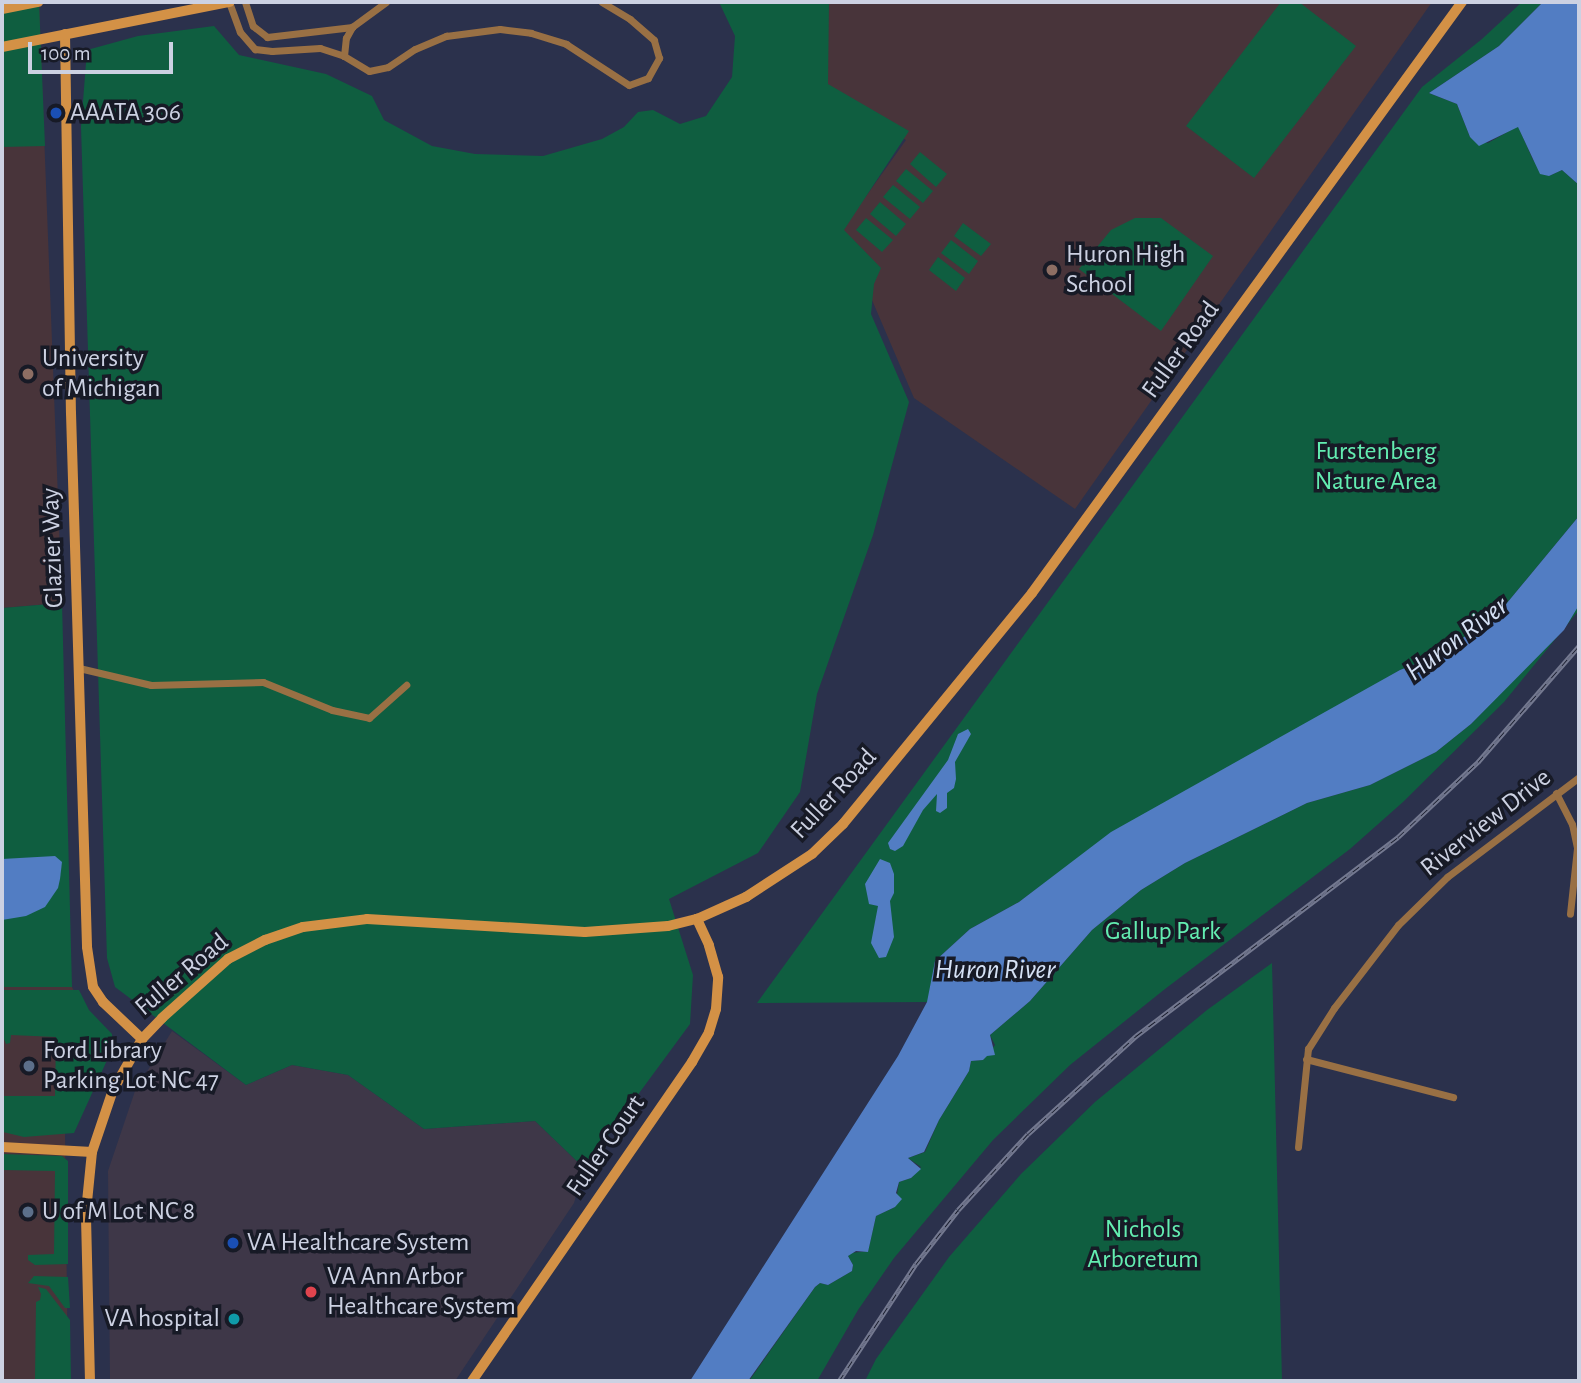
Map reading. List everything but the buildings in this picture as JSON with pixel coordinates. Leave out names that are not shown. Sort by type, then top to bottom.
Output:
[{"type":"main road","points":[[2,9],[38,2]]},
{"type":"main road","points":[[193,9],[203,2]]},
{"type":"main road","points":[[2,47],[229,2]]},
{"type":"main road","name":"Fuller Road","points":[[90,1381],[86,1212],[92,1152],[113,1090],[142,1039],[183,998],[229,960],[265,940],[303,927],[367,919],[585,932],[632,931],[697,919],[746,897],[812,855],[843,824],[1032,593],[1462,2]]},
{"type":"main road","name":"Glazier Way","points":[[65,34],[71,413],[89,970],[93,987],[103,1002],[142,1039]]},
{"type":"main road","name":"Fuller Court","points":[[472,1381],[692,1062],[709,1032],[716,1009],[718,977],[709,945],[697,919]]},
{"type":"main road","points":[[2,1147],[92,1152]]},
{"type":"street","points":[[229,2],[240,32],[255,48],[272,51],[320,48],[344,56],[361,68],[378,71],[446,36],[500,29],[531,33],[566,44],[629,85],[648,78],[659,58],[654,40],[630,19],[602,2]]},
{"type":"street","points":[[245,2],[253,26],[267,37],[352,27]]},
{"type":"street","points":[[344,56],[346,38],[352,27],[386,2]]},
{"type":"street","points":[[79,668],[151,685],[263,682],[332,710],[369,718],[406,685]]},
{"type":"street","name":"Riverview Drive","points":[[1298,1147],[1306,1059],[1320,1027],[1398,925],[1419,904],[1447,877],[1579,777]]},
{"type":"street","points":[[1556,793],[1572,824],[1577,848],[1570,914]]},
{"type":"street","points":[[1306,1059],[1453,1097]]},
{"type":"shaded area","name":"University of Michigan","points":[[2,2],[39,2],[62,603],[2,608]]},
{"type":"shaded area","name":"Huron High School","points":[[823,2],[1432,2],[1075,509],[914,398],[842,230],[906,140],[822,87]]},
{"type":"shaded area","points":[[2,987],[72,987],[80,1002],[65,1132],[68,1381],[2,1381]]},
{"type":"shaded area","name":"VA Ann Arbor Healthcare System","points":[[172,1031],[246,1085],[292,1065],[348,1075],[424,1129],[535,1121],[584,1168],[574,1203],[455,1381],[110,1381],[108,1171],[135,1091]]},
{"type":"green space","points":[[2,2],[39,2],[45,146],[2,147]]},
{"type":"green space","points":[[719,2],[829,2],[828,84],[909,131],[844,230],[881,268],[874,284],[871,314],[909,402],[873,535],[817,694],[800,792],[758,853],[669,899],[693,975],[690,1024],[584,1168],[535,1121],[424,1129],[348,1075],[292,1065],[246,1085],[115,987],[107,958],[81,127],[87,50],[138,36],[214,26],[239,55],[326,74],[372,96],[384,120],[432,146],[475,154],[543,156],[602,139],[624,127],[638,112],[653,110],[680,124],[706,116],[732,77],[735,36]]},
{"type":"green space","points":[[1281,2],[1299,2],[1356,46],[1254,178],[1186,126]]},
{"type":"green space","name":"Furstenberg Nature Area","points":[[1522,2],[1543,2],[1499,46],[1429,93],[1457,104],[1470,137],[1488,143],[1518,126],[1533,160],[1549,176],[1562,170],[1579,185],[1579,516],[1502,609],[1441,654],[1400,670],[1062,870],[1019,902],[970,929],[935,961],[928,1002],[757,1003],[1422,87],[1482,39]]},
{"type":"green space","points":[[920,152],[947,174],[936,187],[910,164]]},
{"type":"green space","points":[[906,169],[933,191],[923,203],[896,181]]},
{"type":"green space","points":[[893,185],[920,207],[910,219],[883,197]]},
{"type":"green space","points":[[880,202],[906,224],[896,236],[870,214]]},
{"type":"green space","points":[[866,218],[893,240],[882,252],[856,230]]},
{"type":"green space","points":[[1135,218],[1161,218],[1213,256],[1161,331],[1079,269],[1111,230]]},
{"type":"green space","points":[[963,223],[991,244],[981,256],[954,236]]},
{"type":"green space","points":[[951,240],[978,261],[969,274],[941,253]]},
{"type":"green space","points":[[938,257],[965,278],[956,291],[929,270]]},
{"type":"green space","points":[[62,603],[72,987],[2,987],[2,608]]},
{"type":"green space","name":"Gallup Park","points":[[1579,604],[1579,610],[1504,702],[1403,802],[1350,849],[1165,989],[1070,1065],[993,1140],[894,1258],[858,1310],[817,1381],[749,1381],[815,1287],[820,1283],[828,1285],[852,1271],[853,1265],[848,1256],[851,1253],[868,1251],[876,1216],[895,1207],[899,1182],[911,1178],[921,1167],[908,1158],[925,1152],[939,1120],[969,1071],[971,1061],[983,1060],[995,1045],[990,1035],[1030,1001],[1092,930],[1141,890],[1185,863],[1307,803],[1370,785],[1436,752],[1471,724],[1519,675]]},
{"type":"green space","name":"Nichols Arboretum","points":[[1272,963],[1282,1381],[865,1381],[876,1359],[949,1257],[1021,1174],[1095,1102],[1207,1010]]},
{"type":"green space","points":[[2,990],[79,990],[89,1010],[112,1034],[113,1047],[74,1133],[24,1137],[3,1132],[3,1096],[55,1096],[56,1037],[11,1035],[10,1043],[6,1044],[2,1034]]},
{"type":"green space","points":[[2,1154],[62,1156],[68,1161],[68,1264],[35,1265],[28,1260],[28,1255],[54,1254],[55,1171],[2,1170]]},
{"type":"green space","points":[[34,1276],[68,1277],[70,1308],[65,1308],[49,1286],[28,1283]]},
{"type":"green space","points":[[38,1287],[46,1289],[70,1320],[71,1381],[35,1381],[36,1302],[40,1300],[41,1294]]},
{"type":"water","points":[[1543,2],[1579,2],[1579,185],[1562,170],[1549,176],[1540,174],[1518,127],[1479,146],[1470,137],[1457,104],[1429,93],[1499,46]]},
{"type":"water","name":"Huron River","points":[[1579,516],[1579,605],[1564,630],[1471,724],[1436,752],[1370,785],[1307,803],[1185,863],[1141,890],[1092,930],[1030,1001],[990,1035],[995,1055],[971,1061],[969,1071],[939,1120],[924,1152],[908,1158],[921,1169],[911,1178],[899,1182],[896,1193],[902,1199],[895,1207],[876,1216],[868,1252],[856,1251],[848,1256],[853,1265],[852,1271],[828,1285],[820,1283],[815,1287],[748,1381],[690,1381],[898,1056],[927,1002],[935,961],[970,929],[1019,902],[1111,832],[1400,670],[1441,654],[1502,609]]},
{"type":"water","points":[[968,729],[971,734],[955,762],[956,779],[954,788],[947,793],[947,808],[940,813],[936,811],[937,794],[923,810],[903,846],[895,851],[890,849],[888,843],[948,760],[958,734]]},
{"type":"water","points":[[55,856],[62,862],[60,879],[58,888],[45,907],[26,916],[2,920],[2,859]]},
{"type":"water","points":[[880,859],[890,863],[894,874],[894,893],[890,901],[894,937],[886,957],[879,958],[871,943],[878,906],[869,904],[865,884]]},
{"type":"railway","points":[[839,1381],[916,1264],[958,1210],[1028,1134],[1136,1036],[1398,837],[1478,762],[1579,646]]},
{"type":"place","name":"AAATA 306","points":[[56,113]]},
{"type":"place","name":"Huron High School","points":[[1052,270]]},
{"type":"place","name":"University of Michigan","points":[[28,374]]},
{"type":"place","name":"Ford Library Parking Lot NC 47","points":[[29,1066]]},
{"type":"place","name":"U of M Lot NC 8","points":[[28,1212]]},
{"type":"place","name":"VA Healthcare System","points":[[233,1243]]},
{"type":"place","name":"VA Ann Arbor Healthcare System","points":[[311,1292]]},
{"type":"place","name":"VA hospital","points":[[234,1319]]}]
